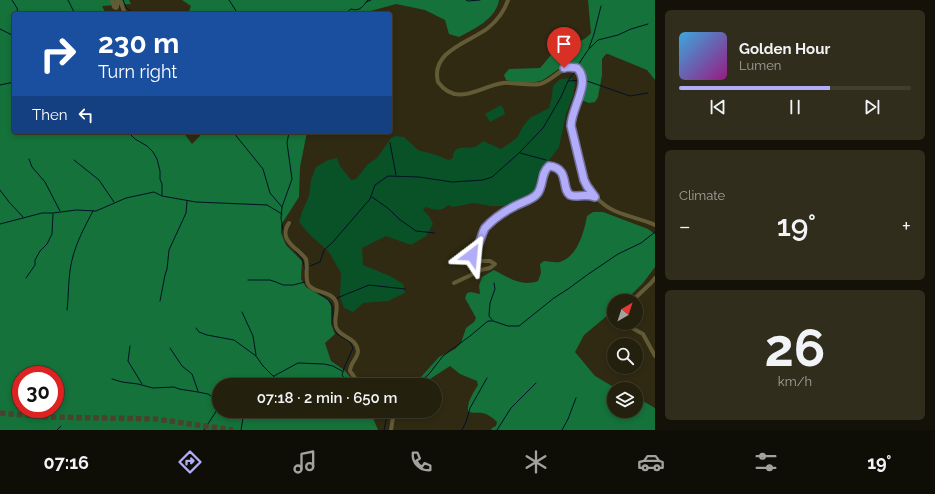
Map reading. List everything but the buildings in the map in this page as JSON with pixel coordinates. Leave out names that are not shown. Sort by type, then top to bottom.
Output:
[{"type":"street","points":[[112,0],[114,7],[116,8],[118,0]]},
{"type":"street","points":[[118,0],[123,12]]},
{"type":"street","points":[[508,0],[504,10],[493,24],[455,47],[444,57],[436,70],[438,82],[448,92],[462,95],[471,94],[501,83],[540,84],[568,67],[577,68],[582,74],[584,81],[572,114],[571,126],[584,180],[595,197],[613,210],[655,225]]},
{"type":"street","points":[[472,253],[478,246],[485,228],[496,218],[534,197],[538,193],[541,187],[543,174],[549,166],[552,166],[561,173],[568,193],[576,196],[584,194],[595,197]]},
{"type":"street","points":[[289,223],[286,229],[286,237],[293,247],[306,259],[308,284],[312,288],[327,294],[335,301],[337,307],[336,328],[352,339],[358,350],[358,353],[351,364],[350,371],[355,378]]},
{"type":"street","points":[[462,252],[472,253]]},
{"type":"street","points":[[454,283],[476,271],[490,268],[495,264],[490,261],[481,261],[472,257],[472,253]]},
{"type":"street","points":[[639,294],[655,278]]},
{"type":"street","points":[[636,330],[643,334],[655,356]]},
{"type":"street","points":[[391,430],[393,418]]},
{"type":"green space","points":[[0,0],[129,0],[131,4],[102,6],[105,12],[12,12],[12,134],[184,134],[192,144],[200,134],[307,134],[300,167],[299,197],[281,225],[281,233],[286,245],[302,261],[301,279],[306,287],[328,300],[331,306],[331,324],[335,334],[325,343],[331,361],[344,370],[351,378],[212,378],[212,418],[373,418],[378,430],[0,430]]},
{"type":"green space","points":[[182,0],[499,0],[494,13],[484,23],[459,37],[449,34],[445,20],[425,10],[396,4],[367,12],[189,12],[191,6]]},
{"type":"green space","points":[[588,0],[655,0],[655,80],[647,70],[606,54],[602,59],[602,75],[598,97],[595,102],[589,103],[581,100],[584,78],[582,70],[578,65],[572,63],[561,67],[540,81],[523,83],[506,80],[504,75],[509,69],[540,68],[551,55],[548,48],[550,41],[554,40],[572,43],[580,41],[588,36],[591,33]]},
{"type":"green space","points":[[571,78],[575,84],[573,96],[566,114],[559,147],[542,167],[537,177],[536,190],[506,206],[491,206],[474,203],[453,207],[448,205],[443,209],[438,210],[426,207],[423,210],[429,216],[433,224],[426,236],[411,245],[386,236],[362,248],[363,265],[390,276],[403,284],[405,293],[388,301],[363,303],[353,312],[344,308],[340,297],[341,273],[329,252],[309,234],[299,222],[309,196],[311,180],[316,167],[328,160],[337,158],[340,166],[351,180],[356,179],[368,164],[377,158],[391,138],[395,136],[404,137],[418,150],[449,160],[453,158],[457,149],[474,147],[483,141],[501,149],[517,138],[523,126],[530,118],[549,108],[553,86],[560,79]]},
{"type":"green space","points":[[501,105],[505,114],[490,122],[485,114]]},
{"type":"green space","points":[[593,212],[603,212],[648,229],[655,234],[655,267],[643,283],[632,294],[607,294],[607,316],[584,335],[575,352],[595,376],[607,383],[607,418],[643,418],[643,401],[655,408],[655,430],[491,430],[496,426],[497,422],[494,419],[488,415],[468,411],[469,401],[478,385],[477,381],[460,374],[450,366],[432,378],[421,377],[439,357],[455,349],[461,343],[466,328],[474,322],[476,318],[465,298],[467,293],[471,292],[480,294],[479,286],[482,277],[494,270],[515,281],[532,283],[538,281],[541,273],[540,264],[544,261],[560,262],[571,255],[576,249],[582,236],[587,216]]},
{"type":"waterway","points":[[12,0],[18,12]]},
{"type":"waterway","points":[[68,0],[74,12]]},
{"type":"waterway","points":[[123,0],[126,7],[131,12]]},
{"type":"waterway","points":[[229,0],[237,12]]},
{"type":"waterway","points":[[347,12],[351,9],[357,10],[361,8],[368,0]]},
{"type":"waterway","points":[[366,2],[371,0]]},
{"type":"waterway","points":[[466,0],[480,0]]},
{"type":"waterway","points":[[589,48],[601,6]]},
{"type":"waterway","points":[[578,65],[588,50],[598,40],[618,35],[648,24]]},
{"type":"waterway","points":[[0,29],[12,35]]},
{"type":"waterway","points":[[310,266],[320,262],[324,250],[332,243],[370,199],[375,185],[388,176],[419,177],[452,182],[483,180],[492,177],[519,153],[543,128],[561,97],[568,81],[575,71]]},
{"type":"waterway","points":[[569,81],[581,80]]},
{"type":"waterway","points":[[587,81],[630,96],[648,93]]},
{"type":"waterway","points":[[0,85],[12,82]]},
{"type":"waterway","points":[[130,134],[135,139],[147,146],[157,159],[162,184],[162,195]]},
{"type":"waterway","points":[[235,134],[263,169],[270,193],[282,207]]},
{"type":"waterway","points":[[284,235],[281,218],[282,207],[292,179],[287,143],[289,134]]},
{"type":"waterway","points":[[390,143],[396,175]]},
{"type":"waterway","points":[[520,153],[546,160]]},
{"type":"waterway","points":[[29,159],[32,167],[45,182],[60,211]]},
{"type":"waterway","points":[[74,160],[99,180],[114,202]]},
{"type":"waterway","points":[[0,190],[23,217]]},
{"type":"waterway","points":[[0,224],[42,213],[76,210],[96,211],[126,198],[154,192],[162,196],[196,202],[267,205],[282,214]]},
{"type":"waterway","points":[[372,197],[416,231],[435,233]]},
{"type":"waterway","points":[[160,301],[167,269],[169,250],[186,213],[187,201]]},
{"type":"waterway","points":[[67,310],[72,260],[78,241],[93,211]]},
{"type":"waterway","points":[[26,278],[35,265],[35,260],[40,251],[47,244],[52,234],[53,214]]},
{"type":"waterway","points":[[494,283],[495,289],[490,303],[489,316],[493,321],[508,326],[519,326],[554,298],[587,275],[618,254],[641,243],[655,232]]},
{"type":"waterway","points":[[295,251],[302,259],[305,270]]},
{"type":"waterway","points":[[248,280],[270,280],[283,285],[293,285],[305,282]]},
{"type":"waterway","points":[[337,298],[369,285],[405,289]]},
{"type":"waterway","points":[[318,293],[326,298],[333,307],[333,321],[337,334],[350,342],[353,348],[344,368],[342,375],[344,378]]},
{"type":"waterway","points":[[242,312],[253,336],[256,355]]},
{"type":"waterway","points":[[425,378],[443,356],[488,321],[492,321]]},
{"type":"waterway","points":[[196,328],[199,332],[207,335],[234,340],[256,356],[263,366],[274,376]]},
{"type":"waterway","points":[[130,346],[128,361],[142,384]]},
{"type":"waterway","points":[[170,348],[182,366],[192,374],[198,391]]},
{"type":"waterway","points":[[273,378],[274,376],[298,363],[324,364],[333,366],[342,371]]},
{"type":"waterway","points":[[462,430],[470,408],[487,378]]},
{"type":"waterway","points":[[112,379],[153,388],[174,387],[208,394],[212,397]]},
{"type":"waterway","points":[[497,430],[511,408],[536,383]]},
{"type":"waterway","points":[[562,430],[576,398]]},
{"type":"waterway","points":[[204,430],[212,418]]},
{"type":"waterway","points":[[241,430],[243,418]]},
{"type":"waterway","points":[[384,430],[387,418]]},
{"type":"waterway","points":[[57,430],[61,426]]},
{"type":"tunnel","points":[[0,413],[48,417],[155,419],[233,430]]},
{"type":"route","points":[[472,255],[478,246],[485,228],[496,218],[534,197],[538,193],[541,187],[543,174],[549,166],[552,166],[561,173],[568,193],[576,196],[584,194],[595,197],[584,180],[571,126],[571,119],[584,81],[582,74],[577,68],[564,68]]}]
